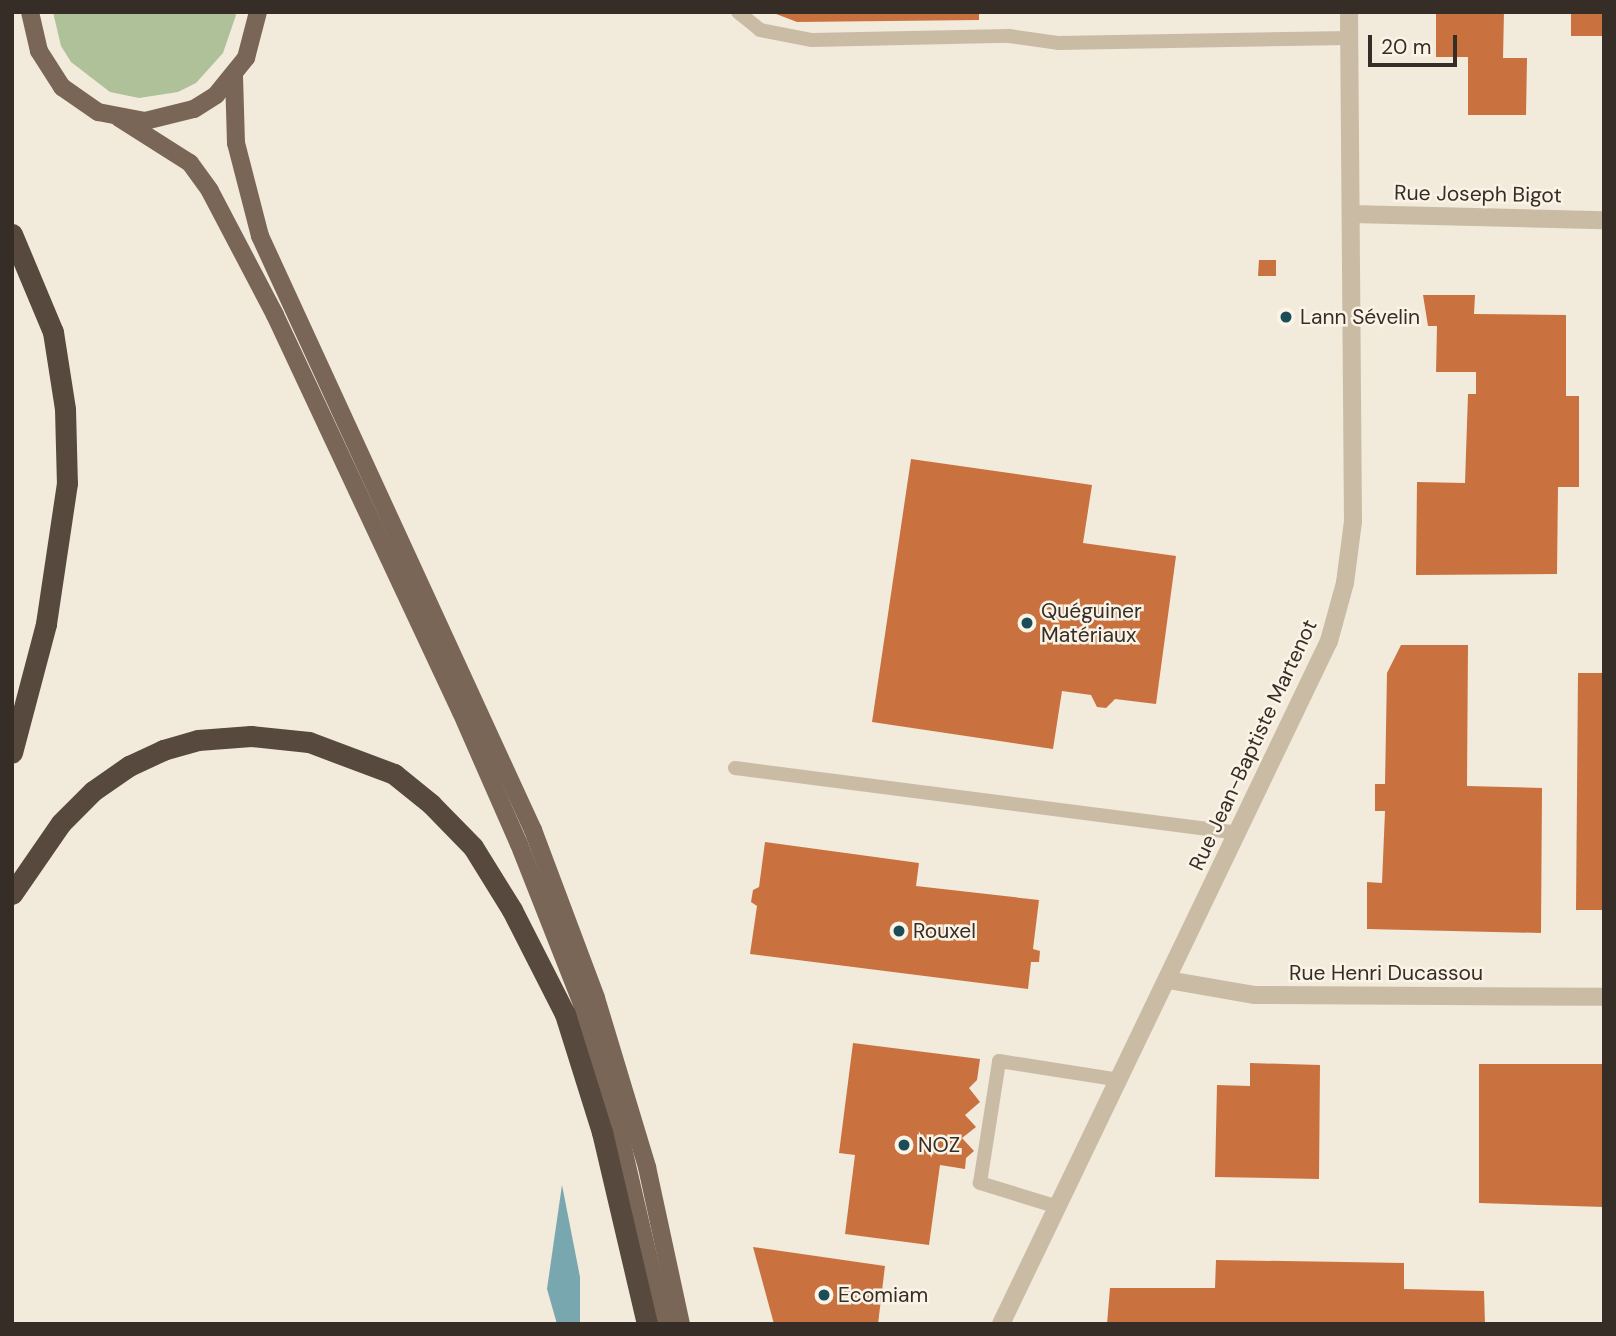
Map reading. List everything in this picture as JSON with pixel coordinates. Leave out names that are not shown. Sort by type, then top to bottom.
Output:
[{"type":"highway","points":[[12,234],[53,332],[65,409],[67,483],[46,624],[12,753]]},
{"type":"highway","points":[[12,894],[61,823],[93,792],[129,766],[163,750],[198,740],[251,736],[309,742],[394,774],[431,804],[473,847],[512,910],[565,1014],[602,1132],[647,1324]]},
{"type":"main road","points":[[30,12],[38,51],[62,87],[98,111],[119,118],[145,121],[194,109],[234,76],[254,38],[258,12]]},
{"type":"main road","points":[[234,76],[236,143],[260,236],[533,830],[596,998],[647,1167],[681,1324]]},
{"type":"main road","points":[[119,118],[190,163],[210,191],[275,315],[461,712],[519,844],[582,1004],[619,1131],[664,1324]]},
{"type":"street","name":"Rue Jean-Baptiste Martenot","points":[[1001,1324],[1329,641],[1345,583],[1353,521],[1349,12]]},
{"type":"street","name":"Rue Joseph Bigot","points":[[1351,214],[1604,220]]},
{"type":"street","name":"Rue Henri Ducassou","points":[[1168,981],[1254,995],[1604,997]]},
{"type":"lane","points":[[738,12],[760,30],[812,40],[1009,36],[1071,43],[1349,38]]},
{"type":"lane","points":[[735,768],[1239,833]]},
{"type":"lane","points":[[1058,1207],[980,1183],[999,1061],[1120,1080]]},
{"type":"green space","points":[[53,12],[235,12],[236,15],[223,53],[196,83],[178,92],[139,98],[110,92],[71,62],[61,46]]},
{"type":"water","points":[[562,1185],[580,1277],[580,1324],[557,1324],[547,1289]]},
{"type":"building","points":[[771,12],[979,12],[979,20],[797,22]]},
{"type":"building","points":[[1436,12],[1504,12],[1503,58],[1527,58],[1526,115],[1468,115],[1468,57],[1436,57]]},
{"type":"building","points":[[1571,12],[1604,12],[1604,36],[1571,36]]},
{"type":"building","points":[[1259,260],[1276,260],[1276,276],[1258,276]]},
{"type":"building","points":[[1423,295],[1475,295],[1474,314],[1566,315],[1566,396],[1579,396],[1579,487],[1558,487],[1557,574],[1416,575],[1417,482],[1465,483],[1468,394],[1476,394],[1476,372],[1436,372],[1437,326],[1428,326]]},
{"type":"building","name":"Quéguiner Matériaux","points":[[911,459],[1092,485],[1083,543],[1176,556],[1156,704],[1115,699],[1106,708],[1097,707],[1091,695],[1062,691],[1053,749],[872,722]]},
{"type":"building","points":[[1401,645],[1468,645],[1467,786],[1542,788],[1541,933],[1367,929],[1367,882],[1382,883],[1385,811],[1375,811],[1375,784],[1385,784],[1387,673]]},
{"type":"building","points":[[1578,673],[1604,673],[1604,910],[1576,910]]},
{"type":"building","name":"Rouxel","points":[[765,842],[919,863],[916,886],[1039,900],[1033,949],[1040,951],[1039,962],[1031,962],[1028,989],[750,954],[757,906],[751,902],[753,890],[759,887]]},
{"type":"building","name":"NOZ","points":[[853,1043],[980,1059],[977,1080],[969,1088],[980,1102],[965,1115],[976,1127],[962,1138],[974,1151],[966,1158],[965,1169],[940,1165],[929,1245],[845,1234],[855,1155],[839,1153]]},
{"type":"building","points":[[1250,1063],[1320,1065],[1319,1179],[1215,1177],[1217,1085],[1250,1086]]},
{"type":"building","points":[[1479,1064],[1604,1064],[1604,1207],[1479,1203]]},
{"type":"building","name":"Ecomiam","points":[[753,1247],[885,1266],[878,1324],[774,1324]]},
{"type":"building","points":[[1216,1260],[1404,1263],[1404,1289],[1484,1291],[1485,1324],[1107,1324],[1110,1288],[1215,1288]]},
{"type":"place","name":"Lann Sévelin","points":[[1286,317]]},
{"type":"place","name":"Quéguiner Matériaux","points":[[1027,623]]},
{"type":"place","name":"Rouxel","points":[[899,931]]},
{"type":"place","name":"NOZ","points":[[904,1145]]},
{"type":"place","name":"Ecomiam","points":[[824,1295]]}]
